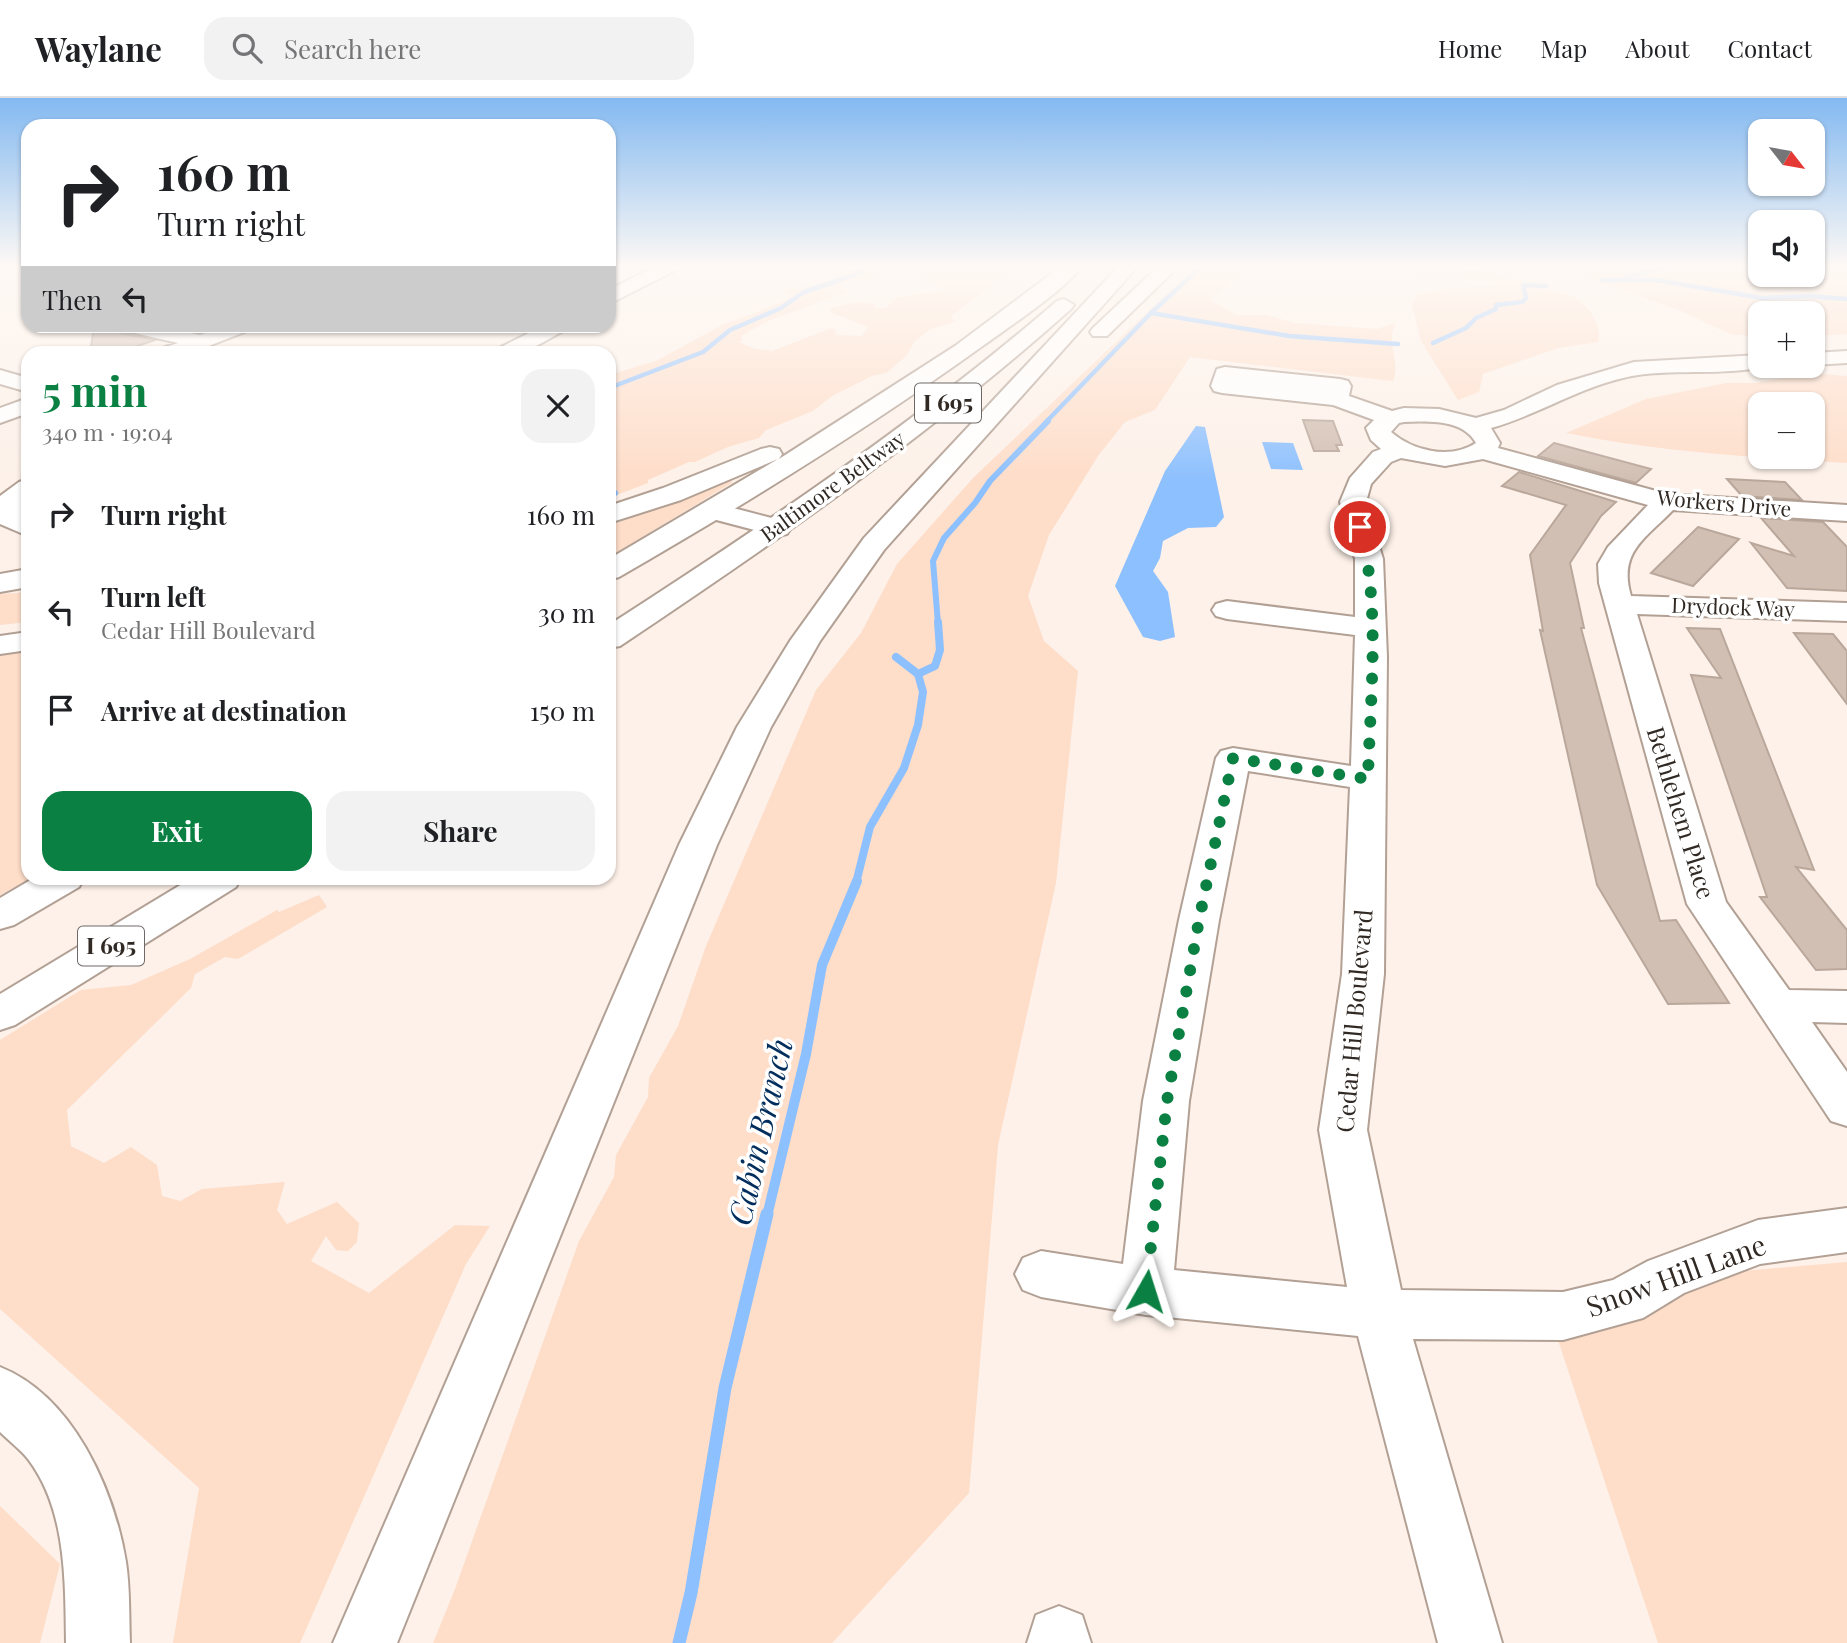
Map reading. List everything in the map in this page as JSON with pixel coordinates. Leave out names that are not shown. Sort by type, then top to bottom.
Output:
[{"type":"main road","points":[[181,337],[200,341]]},
{"type":"main road","points":[[187,346],[211,337]]},
{"type":"main road","points":[[520,346],[537,337]]},
{"type":"main road","name":"Baltimore Beltway","points":[[616,567],[714,511],[981,337]]},
{"type":"main road","name":"Baltimore Beltway","points":[[616,634],[777,528],[939,410],[1027,337]]},
{"type":"main road","points":[[365,1643],[698,845],[754,727],[805,641],[874,544],[1064,337]]},
{"type":"main road","points":[[874,544],[1094,337]]},
{"type":"main road","points":[[616,512],[721,475],[811,435],[963,351]]},
{"type":"main road","points":[[1825,358],[1847,357]]},
{"type":"main road","points":[[1472,426],[1512,415],[1565,390],[1634,369],[1748,362]]},
{"type":"main road","points":[[0,377],[21,384]]},
{"type":"main road","points":[[1336,399],[1396,434],[1447,458],[1463,457],[1482,451],[1488,443],[1486,436],[1472,426],[1436,416],[1404,415],[1396,434]]},
{"type":"main road","points":[[0,416],[21,408]]},
{"type":"main road","name":"Cedar Hill Boulevard","points":[[1396,434],[1382,457],[1359,483],[1353,502],[1369,559],[1368,779],[1363,974],[1343,1130],[1379,1314],[1470,1643]]},
{"type":"main road","name":"Workers Drive","points":[[1482,451],[1666,502],[1847,513]]},
{"type":"main road","points":[[21,493],[9,502],[10,519],[21,524]]},
{"type":"main road","name":"Bethlehem Place","points":[[1666,502],[1622,547],[1612,564],[1618,604],[1707,904],[1847,1108]]},
{"type":"main road","points":[[714,511],[777,528]]},
{"type":"main road","points":[[0,583],[21,579]]},
{"type":"main road","name":"Drydock Way","points":[[1618,604],[1847,612]]},
{"type":"main road","points":[[1227,609],[1370,628]]},
{"type":"main road","points":[[0,645],[21,642]]},
{"type":"main road","points":[[1146,1291],[1167,1101],[1199,920],[1233,758],[1368,779]]},
{"type":"main road","points":[[0,915],[53,885]]},
{"type":"main road","name":"I 695","points":[[0,1014],[211,885]]},
{"type":"main road","points":[[1776,1006],[1847,1007]]},
{"type":"main road","name":"Snow Hill Lane","points":[[1041,1274],[1146,1291],[1379,1314],[1563,1315],[1624,1301],[1666,1277],[1758,1242],[1847,1230]]},
{"type":"main road","points":[[0,1394],[48,1439],[76,1488],[95,1562],[98,1643]]},
{"type":"shaded area","points":[[700,337],[741,337],[739,342],[755,349],[772,351],[808,337],[920,337],[906,356],[886,373],[872,376],[832,396],[813,411],[766,430],[759,438],[689,462],[616,495],[616,373],[656,361]]},
{"type":"shaded area","points":[[1121,337],[1392,337],[1395,367],[1393,381],[1190,357],[1155,410],[1125,422],[1098,456],[1049,535],[1028,596],[1044,641],[1078,671],[1056,883],[998,1145],[969,1493],[832,1643],[433,1643],[455,1589],[579,1241],[614,1177],[616,1155],[648,1097],[649,1078],[678,1026],[706,946],[816,690],[861,633],[897,564],[974,477]]},
{"type":"shaded area","points":[[1420,337],[1599,337],[1598,342],[1558,348],[1483,374],[1479,392],[1458,400]]},
{"type":"shaded area","points":[[1825,374],[1847,376],[1847,463],[1825,462],[1825,392],[1748,392],[1748,456],[1671,449],[1566,433],[1646,399],[1726,383],[1756,383],[1783,378],[1825,378]]},
{"type":"shaded area","points":[[730,481],[733,482],[616,553],[616,523]]},
{"type":"shaded area","points":[[21,592],[21,623],[0,625],[0,594]]},
{"type":"shaded area","points":[[21,651],[21,884],[0,895],[0,654]]},
{"type":"shaded area","points":[[319,895],[327,907],[238,959],[225,957],[195,974],[191,988],[67,1110],[71,1146],[104,1163],[131,1147],[157,1165],[162,1196],[180,1201],[202,1189],[285,1182],[277,1210],[287,1224],[337,1202],[359,1223],[357,1242],[348,1251],[336,1250],[326,1236],[311,1261],[369,1293],[455,1225],[490,1226],[466,1264],[300,1643],[173,1643],[199,1488],[0,1309],[0,1040],[81,990],[131,985],[190,959],[277,910],[279,912]]},
{"type":"shaded area","points":[[1847,1262],[1847,1643],[1658,1643],[1556,1334],[1708,1274]]},
{"type":"shaded area","points":[[0,1506],[60,1564],[40,1643],[0,1643]]},
{"type":"water","points":[[1196,426],[1205,427],[1224,517],[1216,527],[1188,528],[1163,541],[1160,558],[1153,571],[1168,592],[1175,637],[1160,641],[1143,637],[1115,586],[1165,471]]},
{"type":"water","points":[[1262,442],[1293,443],[1303,470],[1271,469]]},
{"type":"building","points":[[92,337],[141,337],[155,340],[137,346],[91,346]]},
{"type":"building","points":[[1303,420],[1333,421],[1342,445],[1336,445],[1339,451],[1314,451]]},
{"type":"building","points":[[1554,443],[1651,469],[1636,483],[1538,456]]},
{"type":"building","points":[[1519,472],[1616,502],[1601,516],[1570,563],[1584,628],[1581,628],[1660,921],[1676,920],[1729,1003],[1668,1004],[1597,885],[1540,630],[1543,631],[1530,555],[1566,505],[1502,486]]},
{"type":"building","points":[[1727,479],[1785,482],[1802,500],[1742,496]]},
{"type":"building","points":[[1761,518],[1823,522],[1847,547],[1847,591],[1787,588],[1751,543],[1794,556]]},
{"type":"building","points":[[1698,527],[1739,539],[1693,586],[1651,573]]},
{"type":"building","points":[[1687,628],[1720,629],[1814,870],[1796,867],[1847,930],[1847,969],[1816,970],[1760,897],[1767,897],[1691,675],[1721,678]]},
{"type":"building","points":[[1794,633],[1833,634],[1847,651],[1847,704]]},
{"type":"waterway","name":"Cabin Branch","points":[[616,385],[703,352],[721,337]]},
{"type":"waterway","points":[[1046,422],[1128,337]]},
{"type":"waterway","points":[[1304,337],[1398,344]]},
{"type":"waterway","points":[[1433,343],[1446,337]]},
{"type":"waterway","points":[[938,624],[933,561],[944,538],[975,503],[990,481],[1048,421]]},
{"type":"waterway","points":[[918,674],[935,666],[940,650],[938,622]]},
{"type":"waterway","name":"Cabin Branch","points":[[896,657],[918,674]]},
{"type":"waterway","name":"Cabin Branch","points":[[856,883],[870,827],[904,768],[918,725],[923,692],[918,674]]},
{"type":"waterway","name":"Cabin Branch","points":[[767,1216],[806,1054],[822,965],[857,881]]},
{"type":"waterway","name":"Cabin Branch","points":[[679,1643],[691,1593],[725,1388],[767,1214]]},
{"type":"route","points":[[1146,1291],[1167,1101],[1199,920],[1233,758],[1368,779],[1371,657],[1369,559],[1360,527]]}]
